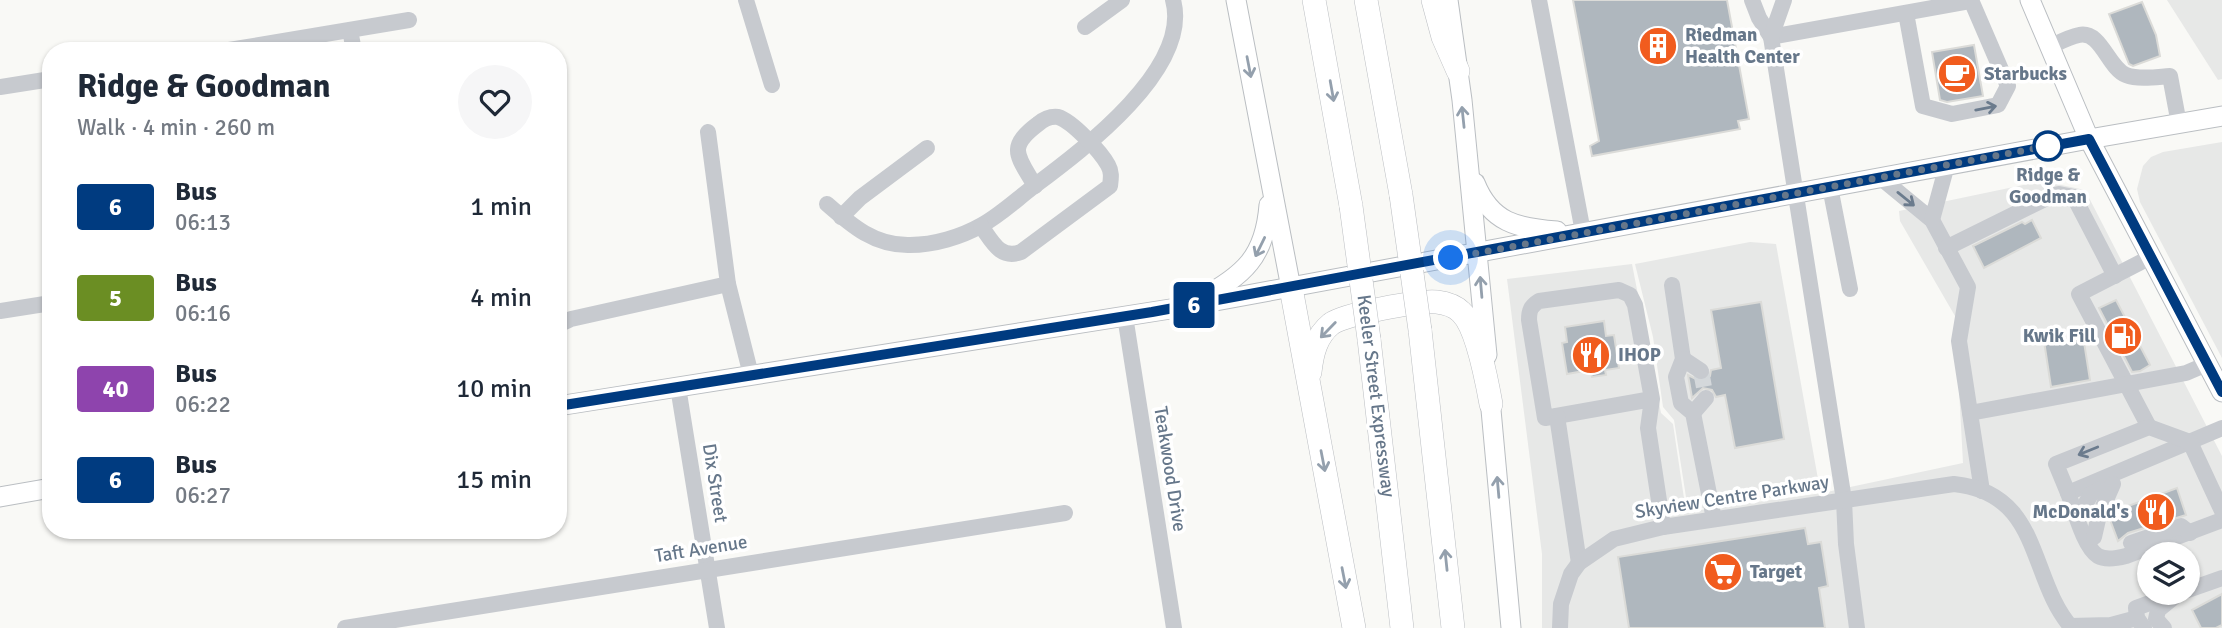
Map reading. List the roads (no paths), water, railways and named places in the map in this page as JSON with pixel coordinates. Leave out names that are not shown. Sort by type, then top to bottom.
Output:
[{"type":"highway","name":"Keeler Street Expressway","points":[[1314,0],[1351,206],[1402,628]]},
{"type":"highway","points":[[1366,0],[1401,195],[1420,330],[1453,628]]},
{"type":"highway","points":[[1433,0],[1443,37],[1458,71]]},
{"type":"highway","points":[[1291,288],[1354,628]]},
{"type":"highway","points":[[1310,395],[1313,352],[1330,325],[1352,315],[1434,302],[1459,310],[1468,323],[1491,404]]},
{"type":"main road","points":[[1236,0],[1291,288]]},
{"type":"main road","points":[[1447,0],[1458,71],[1478,253],[1511,628]]},
{"type":"main road","points":[[2029,0],[2089,139],[2222,392]]},
{"type":"main road","points":[[567,405],[1183,307],[2222,116]]},
{"type":"main road","points":[[1468,163],[1483,200],[1497,216],[1531,228],[1583,232]]},
{"type":"main road","points":[[1183,307],[1229,281],[1257,254],[1268,222],[1270,180]]},
{"type":"main road","points":[[0,496],[42,489]]},
{"type":"street","points":[[746,0],[772,85]]},
{"type":"street","points":[[1085,27],[1122,0]]},
{"type":"street","points":[[827,204],[869,236],[906,245],[943,240],[981,226],[1090,144],[1132,101],[1166,54],[1175,27],[1173,0]]},
{"type":"street","points":[[1539,0],[1583,232]]},
{"type":"street","points":[[1752,0],[1759,18],[1772,37]]},
{"type":"street","points":[[1772,37],[1784,0]]},
{"type":"street","points":[[1772,37],[1971,1],[2008,86],[1998,105],[1952,114],[1923,106],[1906,13]]},
{"type":"street","points":[[277,42],[409,20]]},
{"type":"street","points":[[350,30],[352,42]]},
{"type":"street","points":[[2049,47],[2079,34],[2087,35],[2096,40],[2118,70],[2128,76],[2170,76],[2179,124]]},
{"type":"street","name":"Skyview Centre Parkway","points":[[1772,37],[1844,500]]},
{"type":"street","points":[[0,87],[42,80]]},
{"type":"street","points":[[981,226],[1001,252],[1011,256],[1021,253],[1110,186],[1112,175],[1108,165],[1090,144],[1065,120],[1054,116],[1046,118],[1023,135],[1017,145],[1019,156],[1035,186]]},
{"type":"street","points":[[708,132],[728,284],[751,375]]},
{"type":"street","points":[[841,217],[860,198],[927,148]]},
{"type":"street","points":[[1932,220],[1947,166]]},
{"type":"street","points":[[1881,178],[1932,220],[1968,287],[1959,341],[1982,491]]},
{"type":"street","points":[[1830,187],[1850,289]]},
{"type":"street","points":[[1946,248],[2052,195],[2068,195],[2074,197],[2115,276]]},
{"type":"street","points":[[2149,427],[2079,294],[2151,257]]},
{"type":"street","points":[[567,320],[728,284]]},
{"type":"street","points":[[1672,285],[1683,359],[1676,377],[1681,403],[1693,413],[1714,519]]},
{"type":"street","points":[[1652,399],[1545,418],[1529,311],[1539,301],[1619,290],[1630,295],[1635,305],[1652,399],[1648,428],[1663,527]]},
{"type":"street","points":[[0,311],[42,304]]},
{"type":"street","name":"Teakwood Drive","points":[[1125,317],[1174,628]]},
{"type":"street","points":[[1683,359],[1701,372]]},
{"type":"street","points":[[1970,412],[2127,385],[2186,373],[2207,364]]},
{"type":"street","name":"Dix Street","points":[[678,387],[717,628]]},
{"type":"street","points":[[1693,413],[1706,398]]},
{"type":"street","points":[[1557,416],[1579,563]]},
{"type":"street","points":[[2222,511],[2190,442],[2149,427],[2056,464],[2089,548],[2099,556],[2126,556],[2222,520]]},
{"type":"street","points":[[2068,493],[2222,428]]},
{"type":"street","points":[[2137,465],[2124,478],[2091,494],[2093,509],[2086,521],[2094,537],[2101,545],[2110,548],[2173,527],[2181,526],[2190,533]]},
{"type":"street","name":"Skyview Centre Parkway","points":[[1560,628],[1561,604],[1571,574],[1579,563],[1614,539],[1663,527],[1954,484],[1969,485],[2002,503],[2031,538],[2053,601],[2071,627]]},
{"type":"street","points":[[1844,500],[1846,544],[1857,628]]},
{"type":"street","name":"Taft Avenue","points":[[345,628],[1065,513]]},
{"type":"street","points":[[2200,586],[2222,578]]},
{"type":"street","points":[[2071,627],[2141,623],[2136,608],[2144,605]]},
{"type":"street","points":[[2164,605],[2158,610],[2157,619],[2164,628]]},
{"type":"tunnel","points":[[1701,371],[1706,398]]},
{"type":"place","name":"Riedman Health Center","points":[[1658,46]]},
{"type":"place","name":"Starbucks","points":[[1957,74]]},
{"type":"place","name":"Ridge & Goodman","points":[[2048,146]]},
{"type":"place","name":"Kwik Fill","points":[[2123,336]]},
{"type":"place","name":"IHOP","points":[[1591,355]]},
{"type":"place","name":"McDonald's","points":[[2156,512]]},
{"type":"place","name":"Target","points":[[1723,572]]}]
